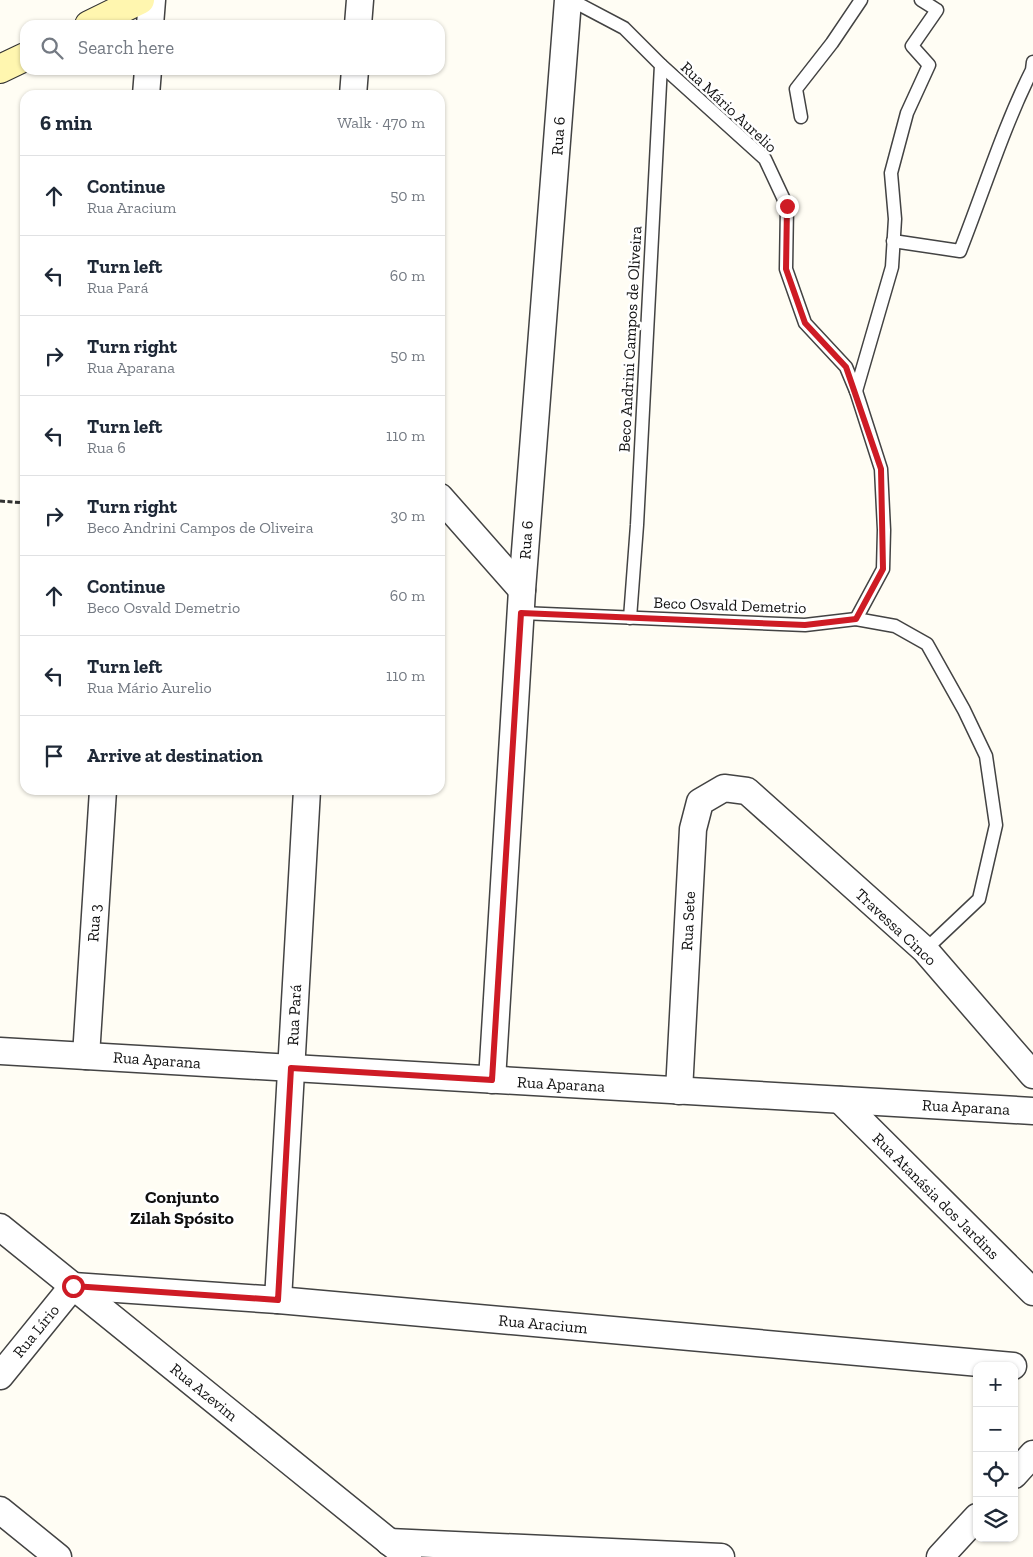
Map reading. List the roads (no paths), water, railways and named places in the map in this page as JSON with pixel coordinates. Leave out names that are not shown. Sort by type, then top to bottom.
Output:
[{"type":"street","points":[[99,20],[140,0]]},
{"type":"street","points":[[150,20],[152,0]]},
{"type":"street","points":[[358,20],[360,0]]},
{"type":"street","name":"Rua 6","points":[[492,1080],[522,602],[569,0]]},
{"type":"street","points":[[0,69],[20,59]]},
{"type":"street","points":[[146,90],[148,75]]},
{"type":"street","points":[[353,90],[355,75]]},
{"type":"street","points":[[445,503],[522,602]]},
{"type":"street","name":"Rua Sete","points":[[680,1091],[693,829],[700,802],[724,788],[747,791]]},
{"type":"street","name":"Travessa Cinco","points":[[747,791],[924,950],[1033,1075]]},
{"type":"street","name":"Rua 3","points":[[86,1056],[103,795]]},
{"type":"street","name":"Rua Pará","points":[[278,1300],[307,795]]},
{"type":"street","name":"Rua Aparana","points":[[0,1051],[1033,1111]]},
{"type":"street","name":"Rua Atanásia dos Jardins","points":[[840,1100],[1033,1292]]},
{"type":"street","name":"Rua Azevim","points":[[0,1227],[398,1549]]},
{"type":"street","name":"Rua Aracium","points":[[73,1286],[278,1300],[973,1362]]},
{"type":"street","name":"Rua Lírio","points":[[0,1376],[73,1286]]},
{"type":"street","name":"Rua Aracium","points":[[1018,1366],[1033,1368]]},
{"type":"street","points":[[1018,1471],[1033,1454]]},
{"type":"street","points":[[0,1510],[58,1557]]},
{"type":"street","points":[[940,1557],[973,1521]]},
{"type":"street","points":[[398,1549],[721,1557]]},
{"type":"lane","points":[[569,0],[624,28],[661,65]]},
{"type":"lane","points":[[801,117],[796,89],[832,43],[861,0]]},
{"type":"lane","points":[[856,391],[892,267],[894,218],[890,173],[907,113],[929,65],[912,46],[937,10],[921,0]]},
{"type":"lane","points":[[893,241],[960,251],[992,171],[1010,115],[1032,70],[1033,62]]},
{"type":"lane","name":"Rua Mário Aurelio","points":[[661,65],[765,159],[787,206],[786,269],[805,323],[846,367],[856,391],[881,469],[884,540],[883,569],[856,619]]},
{"type":"lane","name":"Beco Andrini Campos de Oliveira","points":[[630,618],[637,525],[661,65]]},
{"type":"lane","points":[[522,602],[630,618]]},
{"type":"lane","name":"Beco Osvald Demetrio","points":[[630,618],[805,625],[856,619],[895,626],[927,644],[964,710],[986,756],[996,825],[979,899],[924,950]]},
{"type":"district","name":"Conjunto Zilah Spósito","points":[[182,1207]]}]
